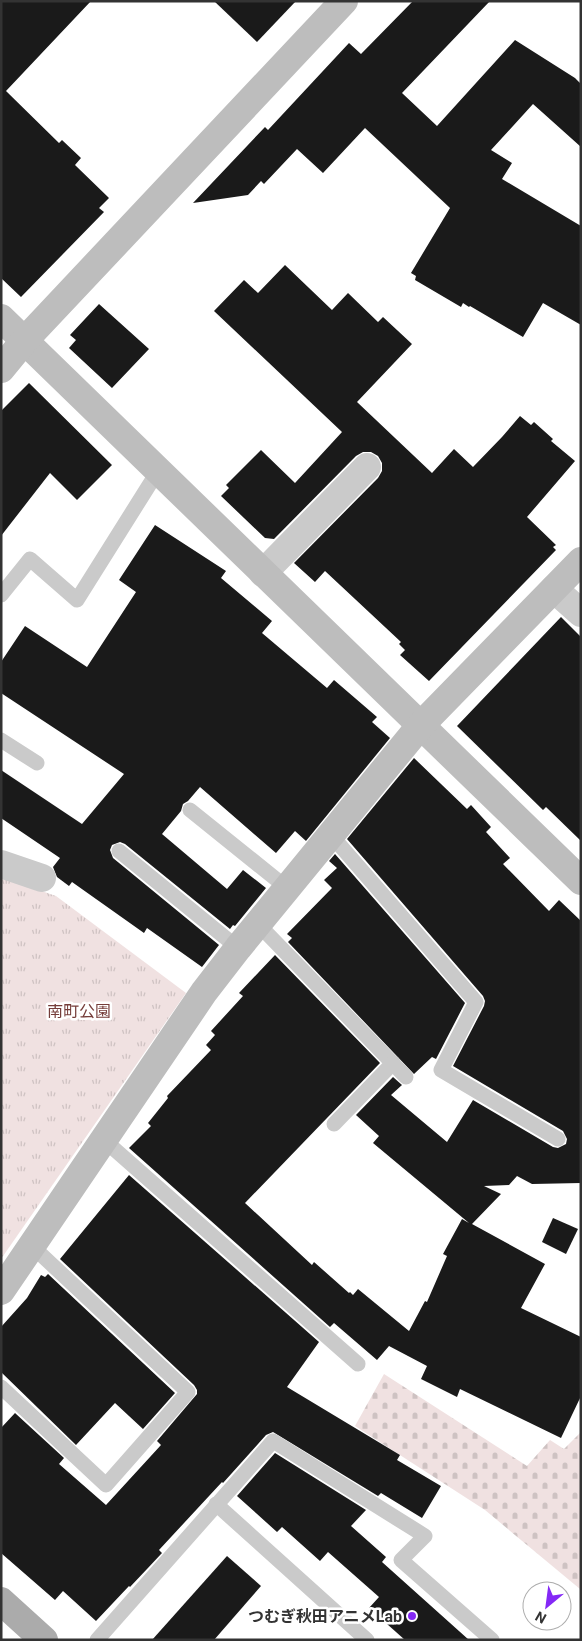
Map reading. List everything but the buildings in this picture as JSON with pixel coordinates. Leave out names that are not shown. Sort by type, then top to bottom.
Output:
[{"type":"main road","points":[[1,1601],[44,1640]]},
{"type":"street","points":[[1,369],[24,341],[344,1]]},
{"type":"street","points":[[1,318],[581,881]]},
{"type":"street","points":[[263,573],[367,467]]},
{"type":"street","points":[[1,1291],[204,992],[238,948],[420,726],[581,561]]},
{"type":"street","points":[[554,589],[581,613]]},
{"type":"street","points":[[1,864],[42,878]]},
{"type":"lane","points":[[1,595],[30,559],[77,600],[158,471]]},
{"type":"lane","points":[[1,740],[37,763]]},
{"type":"lane","points":[[190,810],[287,888]]},
{"type":"lane","points":[[331,835],[476,1002],[441,1070],[558,1139]]},
{"type":"lane","points":[[119,851],[238,948]]},
{"type":"lane","points":[[258,924],[406,1077]]},
{"type":"lane","points":[[334,1124],[393,1063]]},
{"type":"lane","points":[[104,1140],[358,1364]]},
{"type":"lane","points":[[1,1387],[106,1485],[188,1392],[32,1246]]},
{"type":"lane","points":[[97,1640],[273,1441],[424,1536],[401,1560],[492,1640]]},
{"type":"lane","points":[[216,1504],[367,1640]]},
{"type":"green space","name":"南町公園","points":[[1,877],[56,896],[186,993],[1,1259]]},
{"type":"green space","points":[[384,1374],[527,1466],[550,1440],[564,1449],[581,1432],[580,1589],[485,1510],[355,1426]]},
{"type":"place","name":"つむぎ秋田アニメLab","points":[[412,1616]]}]
